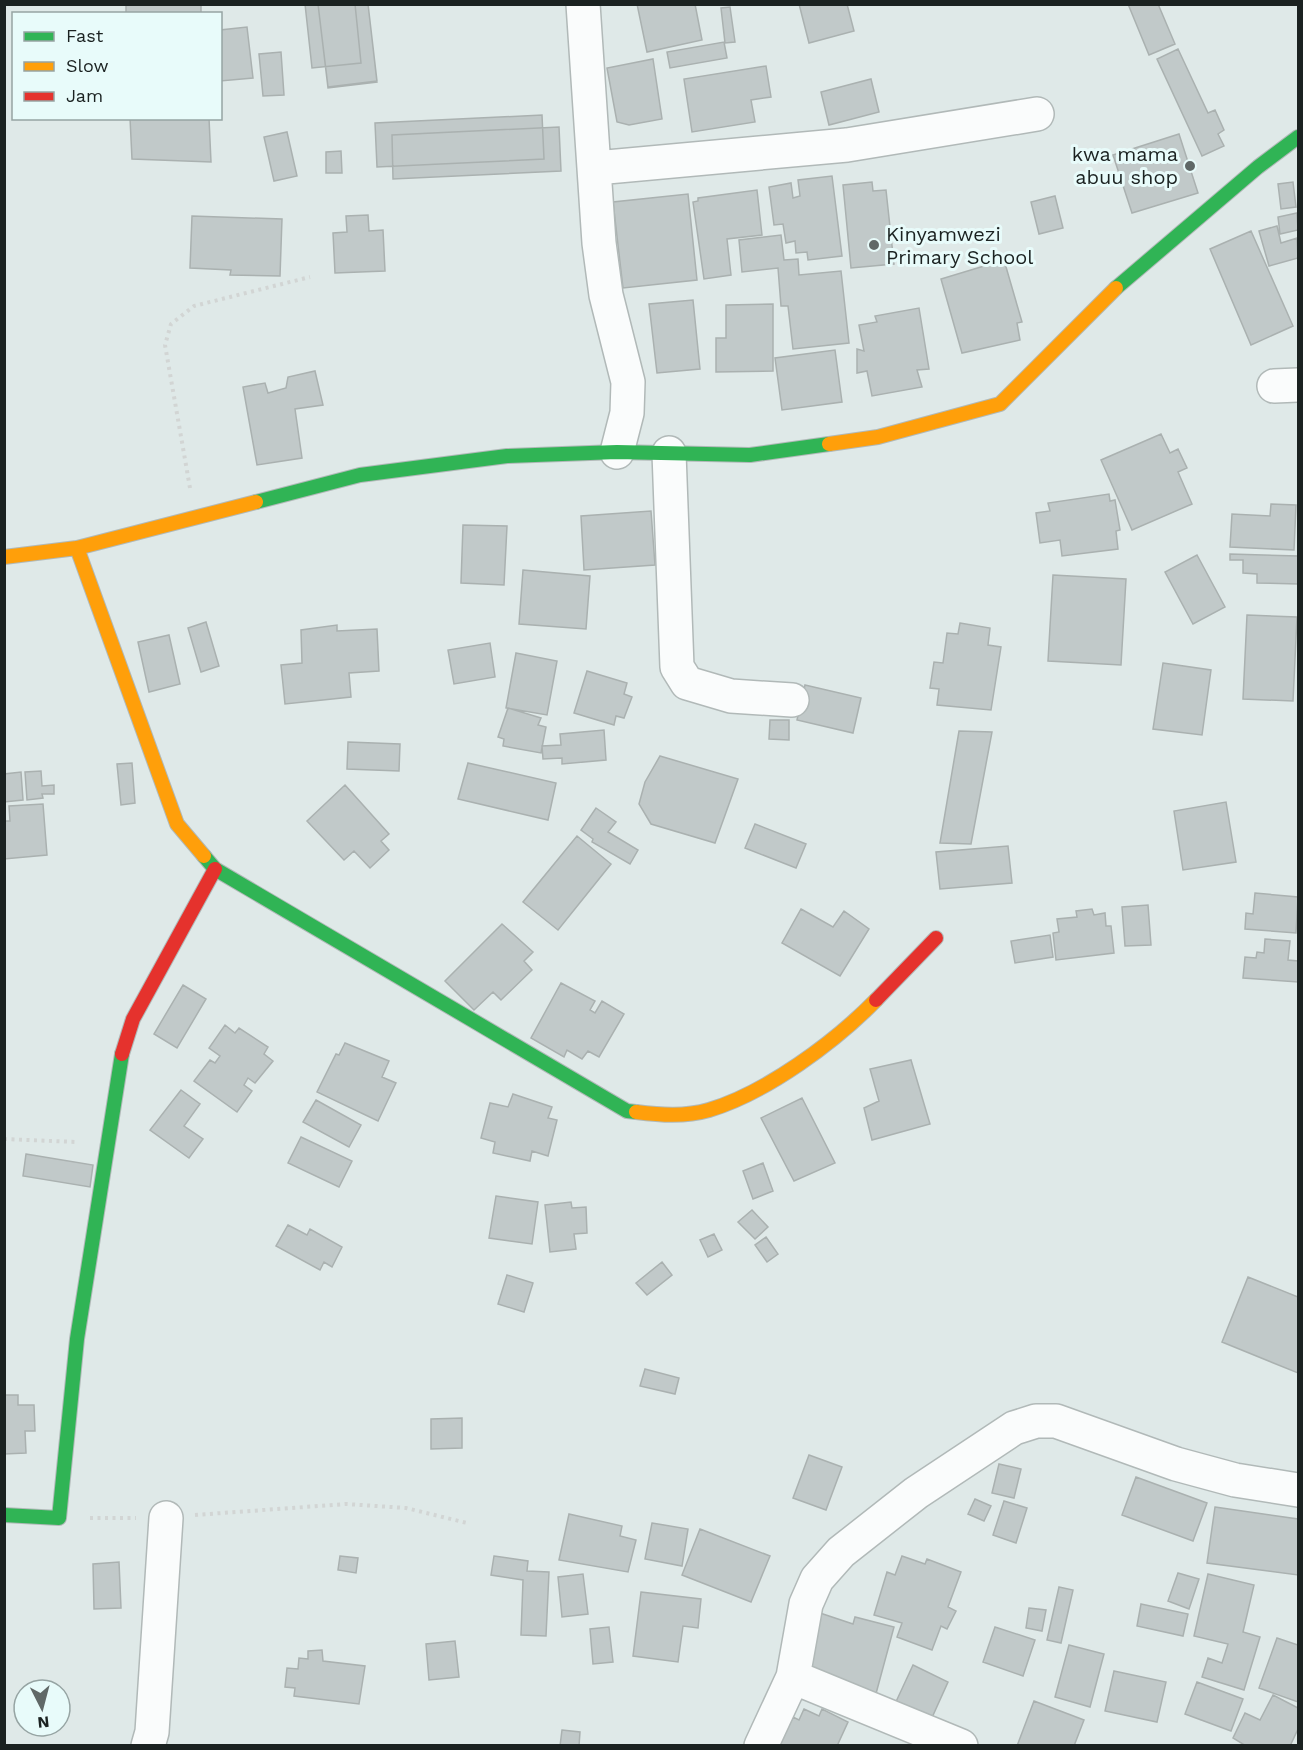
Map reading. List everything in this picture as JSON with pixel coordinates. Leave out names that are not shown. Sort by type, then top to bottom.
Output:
[{"type":"street","points":[[583,4],[596,168],[598,243],[606,295],[628,382],[627,413],[617,452]]},
{"type":"street","points":[[596,168],[847,145],[1037,114]]},
{"type":"street","points":[[4,556],[77,548],[360,475],[507,456],[617,452],[750,455],[867,438],[1000,404],[1119,285],[1258,166],[1299,137]]},
{"type":"street","points":[[669,453],[677,667],[687,682],[731,696],[792,700]]},
{"type":"street","points":[[77,548],[177,824],[214,869],[627,1111],[668,1116],[709,1110],[778,1079],[854,1022],[936,938]]},
{"type":"street","points":[[4,1515],[59,1518],[77,1339],[118,1067],[133,1018],[214,869]]},
{"type":"street","points":[[760,1746],[793,1677],[806,1604],[817,1579],[835,1558],[916,1493],[1014,1428],[1036,1421],[1056,1421],[1176,1464],[1235,1480],[1299,1490]]},
{"type":"street","points":[[148,1746],[152,1732],[166,1518]]},
{"type":"street","points":[[793,1677],[961,1746]]},
{"type":"path","points":[[196,518],[165,345],[171,324],[194,306],[310,277]]},
{"type":"path","points":[[4,1139],[107,1144]]},
{"type":"path","points":[[59,1518],[166,1518],[346,1504],[406,1508],[467,1523]]},
{"type":"building","points":[[126,4],[201,4],[201,12],[126,12]]},
{"type":"building","points":[[305,4],[355,4],[361,63],[312,68]]},
{"type":"building","points":[[318,4],[368,4],[377,82],[328,88]]},
{"type":"building","points":[[318,4],[368,4],[377,81],[328,87]]},
{"type":"building","points":[[637,4],[695,4],[702,40],[647,52]]},
{"type":"building","points":[[799,4],[847,4],[854,31],[809,43]]},
{"type":"building","points":[[1128,4],[1158,4],[1175,44],[1149,55]]},
{"type":"building","points":[[730,7],[735,42],[725,43],[721,8]]},
{"type":"building","points":[[247,27],[253,78],[222,81],[222,30]]},
{"type":"building","points":[[724,42],[727,58],[670,68],[667,52]]},
{"type":"building","points":[[1178,49],[1208,113],[1215,110],[1224,130],[1218,134],[1224,146],[1202,156],[1157,59]]},
{"type":"building","points":[[281,52],[284,95],[263,96],[259,54]]},
{"type":"building","points":[[653,59],[662,119],[629,125],[617,122],[607,68]]},
{"type":"building","points":[[766,66],[771,97],[751,100],[755,122],[692,132],[684,79]]},
{"type":"building","points":[[871,79],[879,112],[829,125],[821,92]]},
{"type":"building","points":[[542,115],[544,159],[377,167],[375,123]]},
{"type":"building","points":[[130,120],[209,120],[211,162],[132,159]]},
{"type":"building","points":[[559,127],[561,171],[393,179],[392,135]]},
{"type":"building","points":[[287,132],[297,176],[274,181],[264,137]]},
{"type":"building","points":[[1179,134],[1198,193],[1132,213],[1113,155]]},
{"type":"building","points":[[341,151],[342,173],[326,173],[326,152]]},
{"type":"building","points":[[832,176],[842,256],[808,260],[807,252],[796,253],[795,241],[786,243],[783,224],[774,225],[769,187],[791,183],[793,198],[800,196],[798,180]]},
{"type":"building","points":[[872,182],[873,191],[886,190],[894,264],[851,268],[843,185]]},
{"type":"building","points":[[1293,182],[1296,207],[1281,209],[1278,184]]},
{"type":"building","points":[[757,190],[762,235],[727,239],[731,275],[704,279],[693,202],[698,201],[698,198]]},
{"type":"building","points":[[688,194],[697,280],[623,288],[613,202]]},
{"type":"building","points":[[1055,196],[1063,228],[1039,234],[1031,202]]},
{"type":"building","points":[[1297,213],[1298,230],[1280,234],[1278,217]]},
{"type":"building","points":[[368,215],[369,231],[383,230],[385,271],[335,273],[333,233],[347,232],[346,216]]},
{"type":"building","points":[[192,216],[282,219],[280,276],[230,275],[231,270],[190,268]]},
{"type":"building","points":[[1277,226],[1281,243],[1297,238],[1298,258],[1269,266],[1259,231]]},
{"type":"building","points":[[1251,231],[1293,326],[1251,345],[1210,249]]},
{"type":"building","points":[[781,235],[784,260],[798,259],[799,275],[841,271],[849,343],[793,349],[788,306],[781,306],[778,268],[742,272],[739,240]]},
{"type":"building","points":[[1004,260],[1022,322],[1017,323],[1020,340],[962,353],[941,279]]},
{"type":"building","points":[[693,300],[700,369],[657,373],[649,304]]},
{"type":"building","points":[[773,304],[773,371],[716,372],[716,338],[726,338],[726,305]]},
{"type":"building","points":[[919,308],[929,369],[917,370],[922,387],[872,396],[867,371],[857,373],[857,349],[864,351],[859,325],[877,322],[875,316]]},
{"type":"building","points":[[835,350],[842,402],[782,410],[775,358]]},
{"type":"building","points":[[315,371],[323,405],[295,409],[302,458],[257,465],[243,387],[265,383],[268,393],[286,388],[288,377]]},
{"type":"building","points":[[1161,434],[1170,453],[1178,449],[1187,468],[1178,472],[1192,504],[1132,530],[1101,460]]},
{"type":"building","points":[[1109,494],[1110,501],[1115,500],[1120,530],[1116,531],[1118,549],[1062,556],[1060,540],[1040,543],[1036,513],[1050,511],[1048,503]]},
{"type":"building","points":[[1271,504],[1296,505],[1294,550],[1230,547],[1232,514],[1270,516]]},
{"type":"building","points":[[651,511],[655,565],[584,570],[581,516]]},
{"type":"building","points":[[463,525],[507,526],[504,585],[461,583]]},
{"type":"building","points":[[1230,554],[1298,556],[1298,584],[1257,583],[1257,574],[1243,573],[1243,560],[1230,560]]},
{"type":"building","points":[[1197,555],[1225,607],[1193,624],[1165,572]]},
{"type":"building","points":[[523,570],[590,576],[586,629],[519,624]]},
{"type":"building","points":[[1053,575],[1126,579],[1121,665],[1048,661]]},
{"type":"building","points":[[1247,615],[1297,617],[1293,701],[1243,699]]},
{"type":"building","points":[[206,622],[219,666],[201,672],[188,628]]},
{"type":"building","points":[[960,623],[990,628],[988,645],[1001,647],[991,710],[937,705],[939,689],[930,688],[934,662],[943,663],[947,633],[958,634]]},
{"type":"building","points":[[337,625],[337,631],[377,629],[379,671],[349,673],[351,697],[285,704],[281,665],[302,663],[301,630]]},
{"type":"building","points":[[169,635],[180,684],[149,692],[138,642]]},
{"type":"building","points":[[490,643],[495,677],[454,684],[448,650]]},
{"type":"building","points":[[516,653],[557,661],[547,715],[506,708]]},
{"type":"building","points":[[1163,663],[1211,670],[1202,735],[1153,729]]},
{"type":"building","points":[[587,671],[627,683],[624,694],[632,697],[624,718],[616,716],[614,725],[574,713]]},
{"type":"building","points":[[805,685],[861,698],[853,733],[797,720]]},
{"type":"building","points":[[508,708],[541,718],[538,725],[546,727],[541,753],[503,746],[504,739],[498,737]]},
{"type":"building","points":[[770,720],[789,720],[789,740],[769,739]]},
{"type":"building","points":[[604,730],[606,760],[562,764],[562,758],[543,759],[542,746],[561,745],[560,734]]},
{"type":"building","points":[[959,731],[992,732],[971,844],[940,843]]},
{"type":"building","points":[[348,742],[400,744],[399,771],[347,769]]},
{"type":"building","points":[[660,756],[738,779],[715,843],[651,824],[639,804],[645,782]]},
{"type":"building","points":[[132,763],[135,803],[121,805],[117,764]]},
{"type":"building","points":[[468,763],[556,783],[548,820],[458,799]]},
{"type":"building","points":[[41,771],[42,786],[54,785],[54,794],[42,794],[43,798],[27,800],[25,772]]},
{"type":"building","points":[[21,772],[23,800],[4,802],[4,774]]},
{"type":"building","points":[[345,785],[389,834],[381,841],[389,850],[370,868],[354,851],[344,860],[307,821]]},
{"type":"building","points":[[1226,802],[1236,862],[1183,870],[1174,811]]},
{"type":"building","points":[[43,804],[47,855],[4,859],[4,821],[10,821],[9,806]]},
{"type":"building","points":[[596,808],[616,822],[608,832],[638,850],[630,864],[592,842],[593,839],[581,830]]},
{"type":"building","points":[[755,824],[806,844],[796,868],[745,848]]},
{"type":"building","points":[[577,836],[611,864],[558,930],[523,902]]},
{"type":"building","points":[[1008,846],[1012,883],[940,889],[936,852]]},
{"type":"building","points":[[1255,893],[1298,897],[1296,933],[1245,929],[1246,913],[1253,914]]},
{"type":"building","points":[[1148,905],[1151,945],[1125,946],[1122,907]]},
{"type":"building","points":[[801,909],[833,927],[844,911],[869,929],[840,976],[782,943]]},
{"type":"building","points":[[1092,909],[1094,915],[1105,913],[1106,926],[1111,926],[1114,953],[1056,960],[1053,933],[1059,932],[1057,919],[1077,917],[1076,911]]},
{"type":"building","points":[[502,924],[533,952],[524,961],[532,970],[501,1000],[493,992],[474,1010],[445,981]]},
{"type":"building","points":[[1050,935],[1053,957],[1015,963],[1011,941]]},
{"type":"building","points":[[1265,939],[1290,941],[1288,960],[1298,961],[1298,982],[1243,978],[1245,957],[1256,958],[1257,952],[1264,953]]},
{"type":"building","points":[[561,983],[595,1001],[590,1010],[595,1013],[602,1001],[624,1014],[599,1057],[588,1051],[582,1059],[567,1050],[564,1057],[531,1038]]},
{"type":"building","points":[[183,985],[206,999],[177,1048],[154,1034]]},
{"type":"building","points":[[225,1025],[235,1033],[239,1028],[268,1047],[264,1054],[273,1061],[255,1083],[248,1078],[244,1085],[252,1091],[237,1112],[194,1081],[210,1060],[215,1063],[220,1056],[209,1048]]},
{"type":"building","points":[[345,1043],[389,1061],[382,1077],[396,1083],[378,1121],[317,1092],[336,1054],[339,1055]]},
{"type":"building","points":[[911,1060],[930,1124],[872,1140],[864,1108],[879,1101],[870,1069]]},
{"type":"building","points":[[181,1090],[200,1104],[184,1126],[203,1139],[189,1158],[150,1130]]},
{"type":"building","points":[[513,1094],[552,1107],[548,1118],[557,1120],[548,1156],[532,1151],[530,1161],[493,1153],[495,1142],[481,1138],[490,1103],[508,1107]]},
{"type":"building","points":[[802,1098],[835,1163],[794,1181],[761,1118]]},
{"type":"building","points":[[316,1100],[361,1125],[349,1147],[303,1122]]},
{"type":"building","points":[[301,1137],[352,1161],[339,1187],[288,1163]]},
{"type":"building","points":[[26,1154],[93,1165],[90,1187],[23,1176]]},
{"type":"building","points":[[763,1163],[773,1191],[753,1199],[743,1171]]},
{"type":"building","points":[[496,1196],[538,1202],[532,1244],[489,1238]]},
{"type":"building","points":[[571,1202],[572,1208],[586,1207],[587,1233],[574,1234],[576,1249],[550,1252],[545,1205]]},
{"type":"building","points":[[752,1210],[768,1227],[755,1239],[738,1222]]},
{"type":"building","points":[[288,1225],[307,1235],[310,1229],[342,1247],[332,1267],[324,1262],[320,1270],[276,1246]]},
{"type":"building","points":[[714,1234],[722,1250],[708,1257],[700,1240]]},
{"type":"building","points":[[766,1237],[778,1254],[767,1262],[755,1245]]},
{"type":"building","points":[[662,1262],[672,1275],[647,1295],[636,1283]]},
{"type":"building","points":[[507,1275],[533,1283],[524,1312],[498,1304]]},
{"type":"building","points":[[1248,1277],[1298,1297],[1298,1373],[1222,1342]]},
{"type":"building","points":[[645,1369],[679,1378],[675,1394],[640,1386]]},
{"type":"building","points":[[4,1395],[18,1395],[18,1405],[34,1405],[35,1431],[25,1431],[26,1453],[4,1454]]},
{"type":"building","points":[[462,1418],[462,1448],[431,1449],[431,1419]]},
{"type":"building","points":[[809,1455],[842,1467],[826,1510],[793,1498]]},
{"type":"building","points":[[999,1464],[1021,1469],[1014,1498],[992,1493]]},
{"type":"building","points":[[1136,1477],[1207,1503],[1193,1541],[1122,1515]]},
{"type":"building","points":[[975,1499],[991,1506],[984,1521],[968,1514]]},
{"type":"building","points":[[1004,1501],[1027,1508],[1016,1543],[993,1535]]},
{"type":"building","points":[[1215,1507],[1298,1519],[1298,1575],[1207,1563]]},
{"type":"building","points":[[569,1514],[622,1526],[620,1536],[636,1540],[628,1572],[559,1560]]},
{"type":"building","points":[[652,1523],[688,1529],[682,1566],[645,1559]]},
{"type":"building","points":[[700,1529],[770,1556],[751,1602],[682,1575]]},
{"type":"building","points":[[340,1556],[358,1558],[356,1573],[338,1570]]},
{"type":"building","points":[[494,1556],[528,1561],[527,1571],[549,1572],[546,1636],[521,1635],[523,1580],[491,1575]]},
{"type":"building","points":[[902,1556],[925,1564],[927,1559],[961,1572],[948,1607],[956,1611],[947,1629],[941,1626],[932,1650],[897,1637],[902,1623],[874,1615],[887,1572],[895,1575]]},
{"type":"building","points":[[119,1562],[121,1608],[94,1609],[93,1564]]},
{"type":"building","points":[[1178,1573],[1199,1579],[1189,1609],[1168,1601]]},
{"type":"building","points":[[583,1574],[588,1614],[562,1617],[558,1577]]},
{"type":"building","points":[[1208,1574],[1254,1585],[1243,1632],[1260,1637],[1244,1690],[1202,1677],[1208,1658],[1222,1663],[1228,1644],[1194,1636]]},
{"type":"building","points":[[1059,1587],[1073,1590],[1061,1643],[1047,1640]]},
{"type":"building","points":[[641,1592],[701,1599],[698,1628],[683,1626],[678,1662],[633,1656]]},
{"type":"building","points":[[1141,1604],[1188,1614],[1183,1636],[1137,1626]]},
{"type":"building","points":[[1029,1608],[1046,1610],[1042,1631],[1026,1628]]},
{"type":"building","points":[[820,1613],[853,1624],[855,1617],[894,1627],[874,1701],[836,1691],[839,1678],[804,1667]]},
{"type":"building","points":[[609,1627],[613,1662],[593,1664],[590,1629]]},
{"type":"building","points":[[995,1627],[1035,1640],[1023,1676],[983,1662]]},
{"type":"building","points":[[1277,1638],[1298,1645],[1298,1702],[1259,1688]]},
{"type":"building","points":[[455,1641],[459,1677],[429,1680],[426,1644]]},
{"type":"building","points":[[1069,1645],[1104,1654],[1090,1707],[1055,1697]]},
{"type":"building","points":[[322,1650],[323,1661],[365,1666],[359,1704],[294,1696],[295,1688],[285,1687],[287,1668],[298,1669],[299,1658],[308,1659],[308,1651]]},
{"type":"building","points":[[913,1665],[948,1682],[930,1722],[894,1706]]},
{"type":"building","points":[[1114,1671],[1166,1682],[1157,1722],[1105,1711]]},
{"type":"building","points":[[1197,1682],[1243,1699],[1231,1731],[1185,1714]]},
{"type":"building","points":[[1273,1695],[1298,1708],[1298,1729],[1290,1746],[1246,1746],[1233,1738],[1245,1713],[1260,1720]]},
{"type":"building","points":[[1034,1701],[1084,1720],[1074,1746],[1017,1746]]},
{"type":"building","points":[[804,1709],[819,1716],[822,1709],[848,1722],[837,1746],[779,1746],[793,1717],[799,1720]]},
{"type":"building","points":[[562,1730],[580,1732],[579,1746],[560,1746]]},
{"type":"traffic: fast","points":[[1116,288],[1258,167],[1298,137]]},
{"type":"traffic: fast","points":[[256,502],[360,475],[507,456],[617,452],[750,455],[829,444]]},
{"type":"traffic: fast","points":[[204,856],[215,869],[627,1111],[636,1112]]},
{"type":"traffic: fast","points":[[4,1515],[59,1518],[77,1339],[122,1054]]},
{"type":"traffic: slow","points":[[829,444],[878,437],[1000,404],[1116,288]]},
{"type":"traffic: slow","points":[[4,557],[77,548],[256,502]]},
{"type":"traffic: slow","points":[[77,548],[177,824],[204,856]]},
{"type":"traffic: slow","points":[[636,1112],[663,1115],[691,1114],[709,1110],[753,1092],[820,1049],[876,1000]]},
{"type":"traffic: jam","points":[[122,1054],[133,1019],[215,869]]},
{"type":"traffic: jam","points":[[876,1000],[936,938]]},
{"type":"place","name":"kwa mama abuu shop","points":[[1190,166]]},
{"type":"place","name":"Kinyamwezi Primary School","points":[[874,245]]}]
